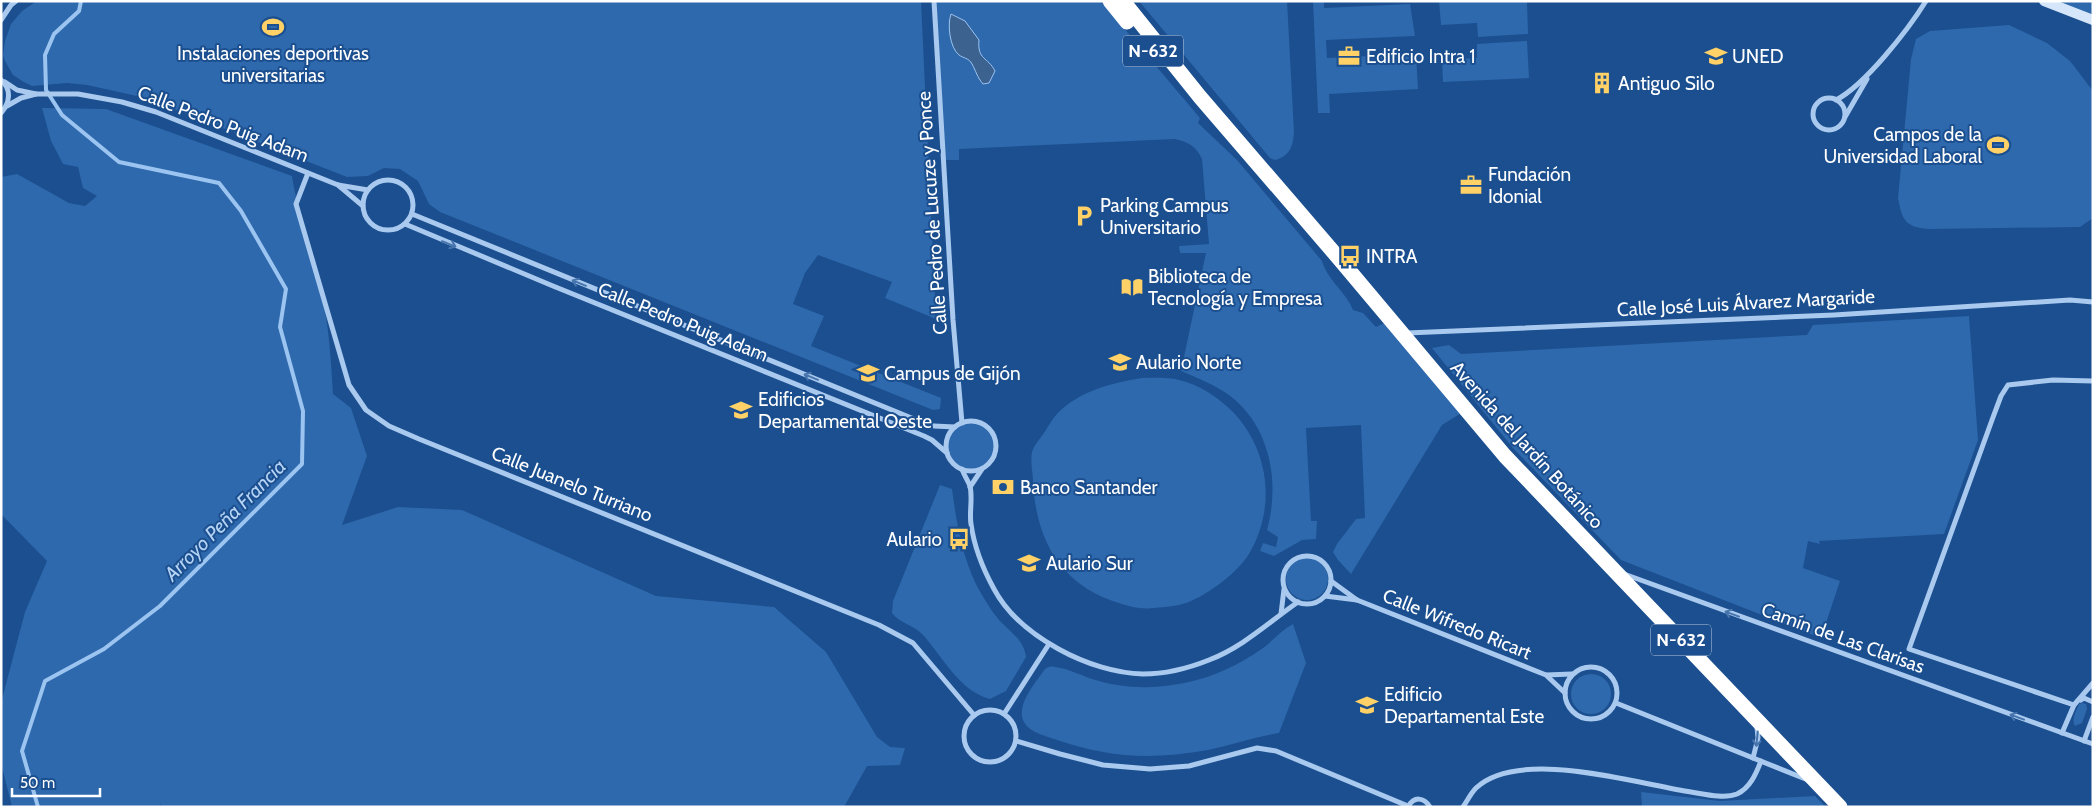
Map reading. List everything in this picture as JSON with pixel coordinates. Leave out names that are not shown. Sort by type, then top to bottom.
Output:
[{"type":"highway","name":"Avenida del Jardín Botánico","points":[[1110,1],[1148,46],[1200,97]]},
{"type":"highway","name":"Avenida del Jardín Botánico","points":[[1123,1],[1200,97],[1505,456],[1840,807]]},
{"type":"street","name":"Calle Pedro de Lucuze y Ponce","points":[[934,1],[952,311],[962,423]]},
{"type":"street","points":[[1836,100],[1854,88],[1870,72],[1926,1]]},
{"type":"street","points":[[2044,1],[2093,20]]},
{"type":"street","points":[[1,20],[13,3]]},
{"type":"street","points":[[1844,119],[1844,110],[1836,100],[1827,98],[1818,102],[1814,112],[1816,121],[1824,128],[1833,129],[1841,124],[1844,119],[1870,72]]},
{"type":"street","points":[[1,113],[6,106],[8,90],[3,81]]},
{"type":"street","name":"Calle Pedro Puig Adam","points":[[3,81],[17,90],[36,94]]},
{"type":"street","name":"Calle Pedro Puig Adam","points":[[6,106],[20,98],[36,94],[61,93],[122,102],[156,112],[338,184],[368,190]]},
{"type":"street","name":"Calle Juanelo Turriano","points":[[308,172],[296,204],[349,385],[366,410],[388,426],[418,439],[879,625],[913,643],[974,715]]},
{"type":"street","points":[[381,180],[397,181],[404,185],[413,198],[412,214],[405,224],[390,230],[375,226],[369,220],[363,206],[368,190],[381,180]]},
{"type":"street","name":"Calle Pedro Puig Adam","points":[[338,184],[363,206]]},
{"type":"street","name":"Calle Pedro Puig Adam","points":[[412,214],[914,419],[934,426],[955,427]]},
{"type":"street","name":"Calle Pedro Puig Adam","points":[[405,224],[924,436],[932,440],[947,453]]},
{"type":"street","name":"Calle José Luis Álvarez Margaride","points":[[1401,334],[1834,315],[2070,300],[2093,302]]},
{"type":"street","points":[[2074,705],[1909,649],[1992,420],[2008,385],[2044,380],[2093,381]]},
{"type":"street","points":[[970,487],[993,457],[996,449],[994,436],[989,429],[980,423],[962,423],[955,427],[948,437],[947,453],[951,461],[962,469],[970,471],[983,468]]},
{"type":"street","points":[[962,469],[970,487],[971,524],[978,554],[994,590],[1007,608],[1022,623],[1048,644],[1077,659],[1114,670],[1143,674],[1180,670],[1211,659],[1239,644],[1262,630],[1298,602]]},
{"type":"street","points":[[1282,614],[1284,571],[1289,564],[1304,556],[1317,557],[1326,565],[1331,581],[1325,596],[1318,601],[1307,604],[1298,602],[1289,596],[1284,589]]},
{"type":"street","name":"Camín de Las Clarisas","points":[[1614,570],[2093,744]]},
{"type":"street","name":"Calle Wifredo Ricart","points":[[1331,581],[1357,600],[1546,675],[1565,693]]},
{"type":"street","name":"Calle Wifredo Ricart","points":[[1325,596],[1357,600]]},
{"type":"street","points":[[1004,714],[1048,644]]},
{"type":"street","points":[[1595,667],[1603,669],[1613,678],[1618,690],[1616,702],[1610,711],[1600,718],[1592,720],[1574,713],[1569,707],[1565,693],[1567,682],[1572,674],[1583,668],[1595,667]]},
{"type":"street","name":"Calle Wifredo Ricart","points":[[1546,675],[1572,674]]},
{"type":"street","points":[[2062,733],[2074,705],[2093,683]]},
{"type":"street","points":[[2074,705],[2084,698],[2093,702]]},
{"type":"street","points":[[1616,702],[1818,785]]},
{"type":"street","points":[[989,710],[1004,714],[1012,721],[1016,730],[1016,741],[1012,750],[1005,757],[996,761],[976,758],[969,751],[965,742],[964,732],[968,723],[974,715],[989,710]]},
{"type":"street","points":[[2084,742],[2093,717]]},
{"type":"street","points":[[1753,758],[1758,738],[1757,720]]},
{"type":"street","points":[[1016,741],[1103,765],[1150,769],[1189,766],[1257,748],[1276,751],[1408,806],[1418,799],[1426,801],[1430,807]]},
{"type":"street","points":[[1463,807],[1476,788],[1491,778],[1518,771],[1554,768],[1710,795],[1736,794],[1746,788],[1754,778],[1761,762]]},
{"type":"shaded area","points":[[37,1],[921,1],[936,319],[885,298],[892,282],[818,255],[805,273],[793,304],[824,316],[811,346],[941,398],[940,409],[933,410],[440,212],[429,204],[418,181],[400,169],[384,168],[368,176],[347,177],[146,98],[87,85],[67,83],[32,86],[13,75],[3,55],[5,41],[11,24],[22,11]]},
{"type":"shaded area","points":[[934,1],[1101,1],[1200,118],[1198,123],[1237,160],[1322,261],[1328,275],[1353,310],[1363,313],[1376,327],[1391,320],[1466,410],[1442,425],[1351,574],[1333,552],[1356,519],[1365,518],[1361,425],[1306,428],[1311,521],[1317,521],[1316,539],[1302,540],[1274,556],[1260,551],[1263,543],[1276,547],[1278,537],[1267,530],[1273,491],[1268,453],[1261,435],[1239,403],[1218,388],[1181,371],[1206,253],[1180,253],[1179,246],[1209,244],[1202,159],[1197,151],[1188,143],[1175,139],[959,149],[959,160],[944,160]]},
{"type":"shaded area","points":[[1139,1],[1287,1],[1294,132],[1292,146],[1284,156],[1275,160],[1270,158]]},
{"type":"shaded area","points":[[1313,1],[1324,1],[1324,8],[1410,4],[1415,36],[1326,40],[1327,58],[1416,54],[1418,89],[1329,94],[1330,113],[1318,113]]},
{"type":"shaded area","points":[[1439,1],[1527,1],[1528,34],[1478,37],[1477,23],[1441,25]]},
{"type":"shaded area","points":[[2044,1],[2093,1],[2093,20]]},
{"type":"shaded area","points":[[951,14],[965,21],[979,40],[981,55],[995,71],[989,83],[983,84],[971,62],[959,55],[953,47],[949,30]]},
{"type":"shaded area","name":"Campos de la Universidad Laboral","points":[[2009,25],[2047,43],[2070,61],[2093,91],[2093,218],[2080,227],[1928,229],[1909,224],[1903,217],[1898,198],[1911,59],[1916,39],[1930,31]]},
{"type":"shaded area","points":[[1527,41],[1529,78],[1443,82],[1442,60],[1477,58],[1477,44]]},
{"type":"shaded area","points":[[42,108],[106,109],[292,176],[324,304],[333,394],[351,408],[367,456],[342,525],[398,507],[462,510],[656,596],[774,607],[826,652],[877,737],[890,747],[905,748],[900,765],[867,766],[844,807],[161,807],[161,803],[160,807],[12,807],[1,763],[1,703],[25,612],[47,561],[1,514],[1,177],[17,174],[69,203],[85,206],[97,196],[83,188],[78,167],[63,164],[51,141]]},
{"type":"shaded area","points":[[1969,316],[1978,440],[1944,534],[1819,541],[1820,544],[1808,541],[1803,568],[1840,581],[1821,638],[1621,560],[1513,448],[1432,348],[1449,345],[1461,354],[1807,335],[1813,325]]},
{"type":"shaded area","points":[[1142,378],[1170,378],[1186,382],[1201,388],[1233,412],[1255,444],[1265,480],[1266,499],[1258,536],[1249,554],[1231,575],[1207,593],[1187,603],[1149,608],[1137,608],[1110,600],[1076,581],[1063,568],[1045,538],[1039,520],[1035,502],[1031,459],[1036,444],[1053,418],[1075,399],[1096,389]]},
{"type":"shaded area","points":[[971,421],[980,423],[991,432],[996,446],[994,455],[985,466],[971,471],[962,469],[951,460],[946,446],[948,437],[957,426]]},
{"type":"shaded area","points":[[940,485],[952,489],[965,557],[975,583],[994,614],[1017,638],[1025,651],[1026,657],[1006,691],[990,699],[969,689],[952,672],[923,635],[892,613],[893,601]]},
{"type":"shaded area","points":[[1307,558],[1322,564],[1328,579],[1322,594],[1307,600],[1292,594],[1286,579],[1292,564]]},
{"type":"shaded area","points":[[1293,624],[1306,663],[1279,733],[1208,750],[1149,756],[1112,753],[1074,745],[1035,732],[1023,721],[1023,704],[1033,685],[1048,667],[1064,669],[1099,681],[1122,686],[1152,687],[1181,684],[1209,676],[1235,665],[1264,647]]},
{"type":"shaded area","points":[[1595,674],[1602,677],[1608,683],[1611,694],[1610,702],[1602,711],[1595,714],[1587,714],[1580,711],[1572,702],[1571,690],[1574,683],[1583,675]]},
{"type":"shaded area","points":[[2079,704],[2086,704],[2087,709],[2082,723],[2075,726],[2074,715]]},
{"type":"shaded area","points":[[1641,792],[1720,801],[1815,796],[1826,807],[1642,807]]},
{"type":"waterway","name":"Arroyo Peña Francia","points":[[38,807],[22,751],[45,681],[104,649],[160,606],[302,464],[303,411],[280,327],[286,289],[241,211],[219,183],[119,162],[62,115],[46,90],[45,55],[54,34],[79,11],[81,1]]},
{"type":"place","name":"Instalaciones deportivas universitarias","points":[[273,27]]},
{"type":"place","name":"Edificio Intra 1","points":[[1349,56]]},
{"type":"place","name":"UNED","points":[[1716,56]]},
{"type":"place","name":"Antiguo Silo","points":[[1602,83]]},
{"type":"place","name":"Campos de la Universidad Laboral","points":[[1998,145]]},
{"type":"place","name":"Fundación Idonial","points":[[1471,185]]},
{"type":"place","name":"Parking Campus Universitario","points":[[1084,216]]},
{"type":"place","name":"INTRA","points":[[1350,256]]},
{"type":"place","name":"Biblioteca de Tecnología y Empresa","points":[[1132,287]]},
{"type":"place","name":"Aulario Norte","points":[[1120,362]]},
{"type":"place","name":"Campus de Gijón","points":[[868,373]]},
{"type":"place","name":"Edificios Departamental Oeste","points":[[741,410]]},
{"type":"place","name":"Banco Santander","points":[[1003,487]]},
{"type":"place","name":"Aulario","points":[[959,539]]},
{"type":"place","name":"Aulario Sur","points":[[1029,563]]},
{"type":"place","name":"Edificio Departamental Este","points":[[1367,705]]}]
